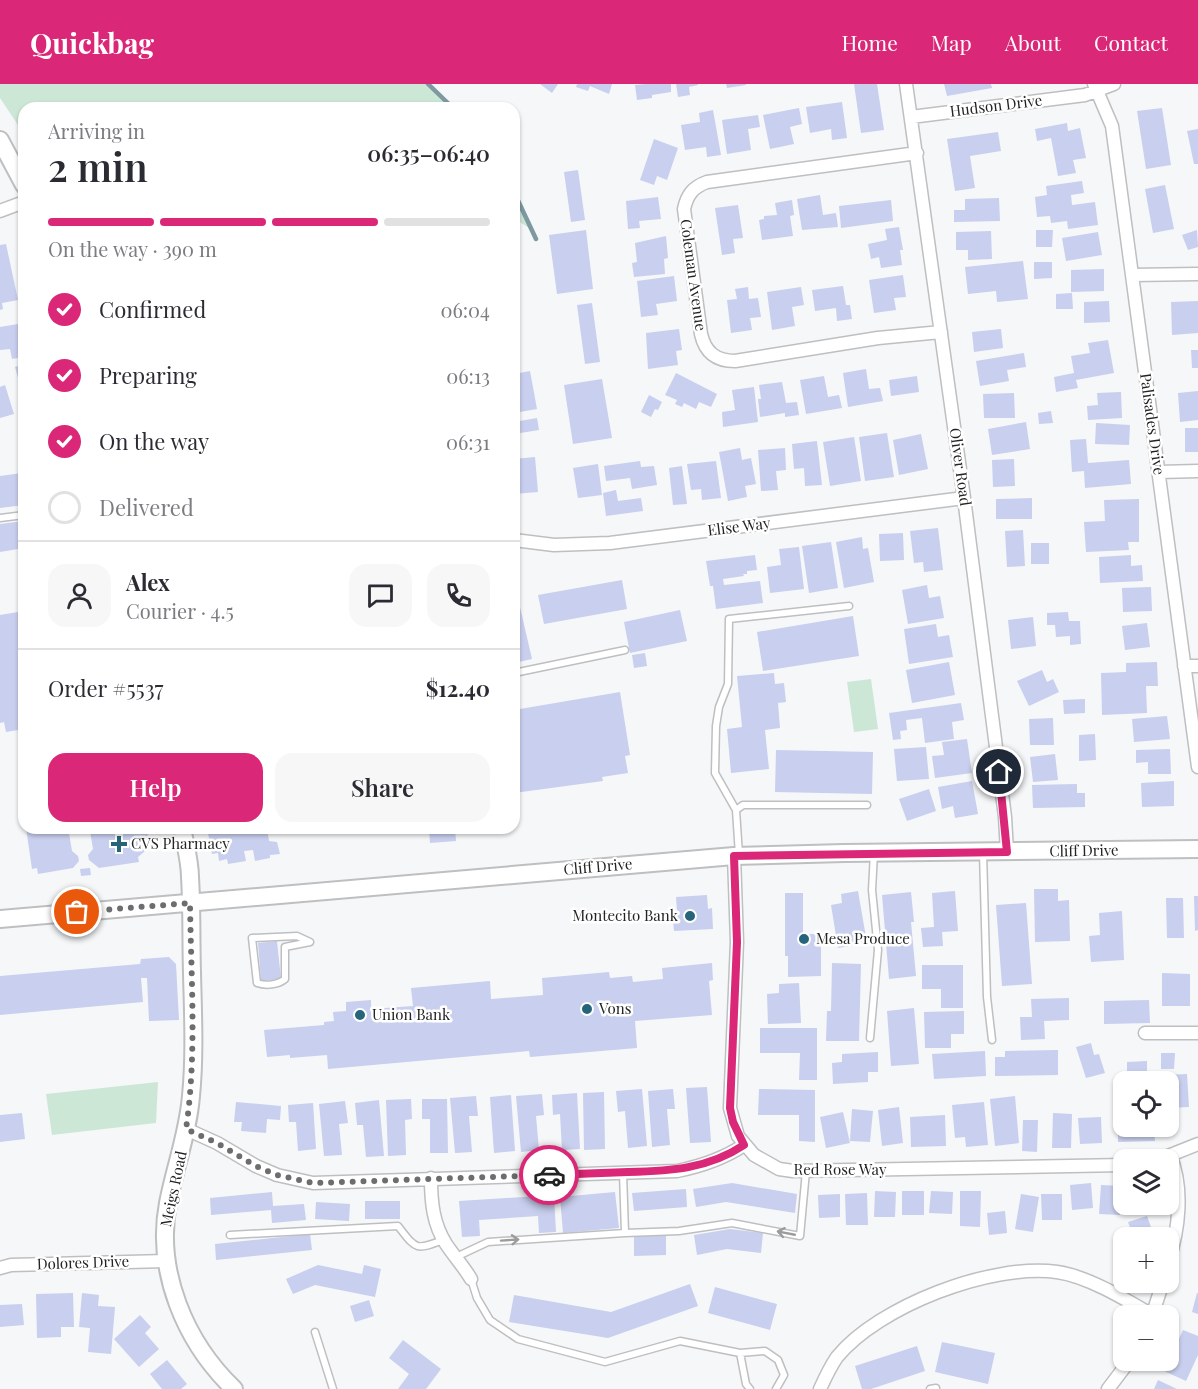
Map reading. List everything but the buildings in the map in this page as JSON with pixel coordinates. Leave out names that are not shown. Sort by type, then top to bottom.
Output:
[{"type":"main road","points":[[0,140],[18,174]]},
{"type":"main road","name":"Meigs Road","points":[[183,834],[190,876],[194,1060],[186,1129],[164,1228],[166,1261],[178,1304],[189,1329],[209,1361],[234,1389]]},
{"type":"main road","name":"Cliff Drive","points":[[0,919],[737,856],[874,852],[1198,849]]},
{"type":"street","name":"Oliver Road","points":[[906,84],[964,498],[1005,817],[1007,852]]},
{"type":"street","name":"Hudson Drive","points":[[911,117],[1085,95],[1095,87],[1114,84]]},
{"type":"street","name":"Palisades Drive","points":[[1095,87],[1112,126],[1198,767]]},
{"type":"street","name":"Coleman Avenue","points":[[917,153],[707,182],[694,189],[689,194],[684,208],[700,334],[712,355],[719,359],[735,361],[878,338],[941,332]]},
{"type":"street","points":[[0,212],[18,204]]},
{"type":"street","points":[[1132,275],[1198,274]]},
{"type":"street","points":[[1159,472],[1198,471]]},
{"type":"street","name":"Elise Way","points":[[520,541],[554,545],[610,543],[964,498]]},
{"type":"street","points":[[1184,666],[1198,666]]},
{"type":"street","points":[[186,1129],[217,1143],[256,1166],[291,1179],[313,1183],[677,1171],[704,1165],[730,1154],[744,1145],[733,1122],[730,1108],[737,942],[737,856]]},
{"type":"street","points":[[1145,1033],[1198,1033]]},
{"type":"street","points":[[1179,1151],[1198,1144]]},
{"type":"street","name":"Red Rose Way","points":[[744,1145],[766,1163],[779,1169],[806,1171],[1113,1165]]},
{"type":"street","points":[[430,1178],[436,1223],[444,1240],[471,1279]]},
{"type":"street","name":"Dolores Drive","points":[[0,1268],[11,1265],[166,1261]]},
{"type":"street","points":[[820,1389],[837,1358],[873,1326],[904,1308],[943,1290],[970,1281],[1017,1272],[1055,1271],[1079,1278],[1132,1305]]},
{"type":"street","points":[[1108,1389],[1122,1371]]},
{"type":"lane","points":[[0,518],[18,516]]},
{"type":"lane","points":[[737,856],[736,810],[715,773],[716,726],[719,707],[728,684],[729,619],[849,606]]},
{"type":"lane","points":[[520,672],[626,650]]},
{"type":"lane","points":[[736,810],[743,805],[867,805]]},
{"type":"lane","points":[[983,851],[987,997],[992,1040]]},
{"type":"lane","points":[[870,1038],[878,950],[872,890],[874,852]]},
{"type":"lane","points":[[297,936],[310,942],[285,947],[285,980],[280,983],[257,982],[252,938],[297,936]]},
{"type":"lane","points":[[456,1257],[488,1242],[679,1231],[732,1223],[800,1236],[806,1171]]},
{"type":"lane","points":[[623,1172],[625,1233]]},
{"type":"lane","points":[[230,1235],[398,1226],[413,1245],[422,1248],[444,1240]]},
{"type":"lane","points":[[471,1279],[477,1298],[490,1320],[518,1339],[605,1362],[680,1341],[740,1353],[765,1351],[778,1360],[784,1375],[776,1389]]},
{"type":"lane","points":[[315,1332],[333,1389]]},
{"type":"lane","points":[[740,1353],[746,1384],[750,1389]]},
{"type":"green space","points":[[0,84],[428,84],[447,102],[18,102],[18,125],[0,98]]},
{"type":"green space","points":[[520,204],[532,230],[520,222]]},
{"type":"green space","points":[[871,679],[878,729],[854,732],[847,682]]},
{"type":"green space","points":[[158,1082],[156,1123],[52,1135],[46,1094]]},
{"type":"waterway","points":[[428,84],[447,102]]},
{"type":"waterway","points":[[520,205],[536,239]]},
{"type":"way so far","points":[[77,912],[190,903],[194,1060],[186,1129],[277,1175],[313,1183],[549,1175]]},
{"type":"place","name":"CVS Pharmacy","points":[[119,844]]},
{"type":"place","name":"Montecito Bank","points":[[690,916]]},
{"type":"place","name":"Mesa Produce","points":[[804,939]]},
{"type":"place","name":"Vons","points":[[587,1009]]},
{"type":"place","name":"Union Bank","points":[[360,1015]]},
{"type":"route","points":[[549,1175],[677,1171],[704,1165],[744,1145],[738,1136],[730,1108],[737,942],[734,856],[1007,852],[999,772]]}]
